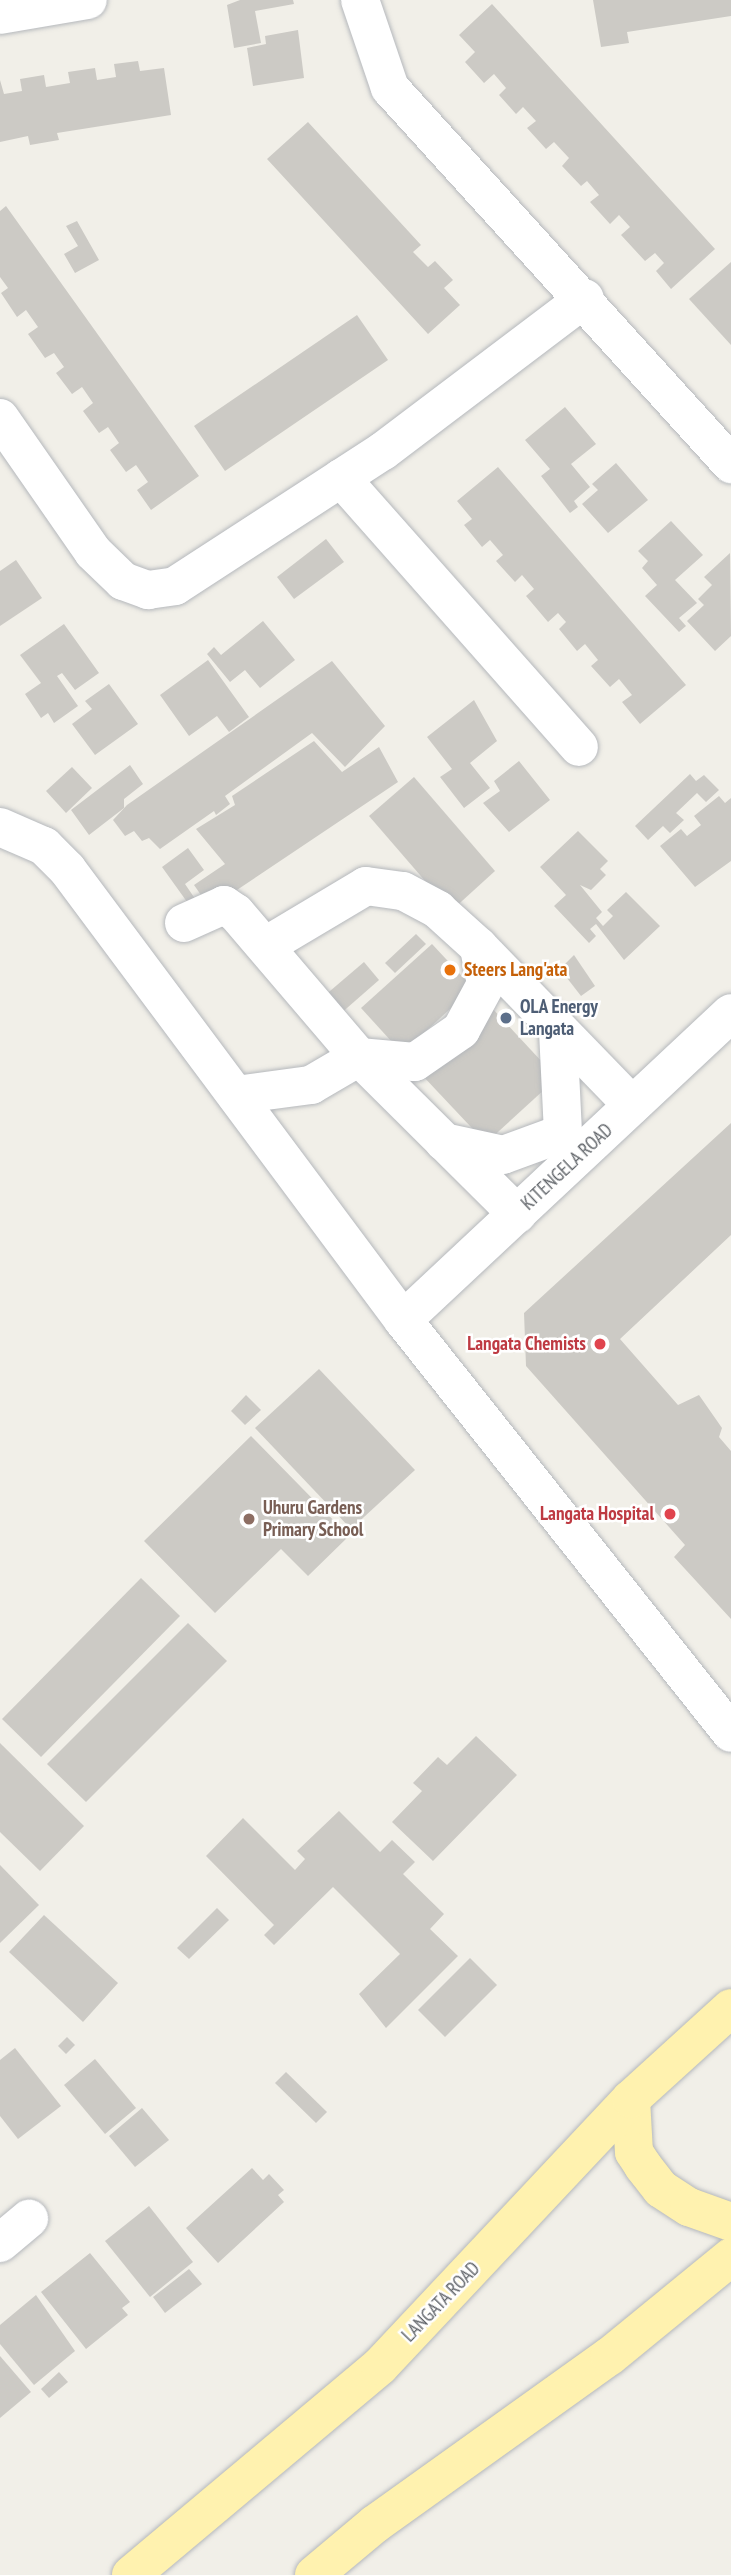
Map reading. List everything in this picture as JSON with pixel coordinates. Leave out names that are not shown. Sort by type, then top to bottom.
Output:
[{"type":"main road","name":"LANGATA ROAD","points":[[131,2575],[380,2366],[632,2099],[731,2007]]},
{"type":"main road","points":[[632,2099],[634,2152],[661,2189],[689,2207],[731,2222]]},
{"type":"main road","points":[[314,2575],[375,2524],[610,2356],[731,2257]]},
{"type":"street","points":[[0,16],[88,0]]},
{"type":"street","points":[[360,0],[390,88],[584,298],[731,464]]},
{"type":"street","points":[[0,418],[93,552],[123,582],[148,590],[175,586],[341,478],[584,298]]},
{"type":"street","points":[[341,478],[579,747]]},
{"type":"street","points":[[0,827],[44,846],[67,869],[403,1320],[731,1733]]},
{"type":"street","points":[[267,946],[375,884],[438,910],[479,947],[632,1105]]},
{"type":"street","points":[[184,923],[224,905],[267,946],[359,1056],[516,1214]]},
{"type":"street","points":[[236,1095],[311,1085],[359,1056],[415,1062],[461,1030],[485,984],[479,947]]},
{"type":"street","name":"KITENGELA ROAD","points":[[403,1320],[731,1013]]},
{"type":"street","points":[[444,1142],[503,1154],[563,1133],[558,1030]]},
{"type":"street","points":[[0,2243],[29,2219]]},
{"type":"building","points":[[240,0],[293,0],[294,4],[255,11],[261,43],[234,48],[227,5]]},
{"type":"building","points":[[593,0],[731,0],[731,16],[627,32],[629,43],[601,47]]},
{"type":"building","points":[[492,4],[715,249],[671,289],[656,271],[664,263],[655,253],[645,261],[621,235],[630,227],[619,215],[610,224],[590,202],[599,195],[587,181],[581,186],[562,166],[569,158],[554,142],[546,149],[527,128],[536,121],[523,107],[516,114],[499,95],[506,88],[494,74],[484,83],[465,62],[475,52],[459,35]]},
{"type":"building","points":[[298,30],[304,78],[253,86],[247,48],[266,44],[265,36]]},
{"type":"building","points":[[138,61],[140,71],[164,68],[171,115],[57,133],[59,140],[30,145],[28,136],[0,142],[0,80],[4,94],[22,91],[20,79],[44,75],[46,87],[70,83],[68,72],[95,68],[97,80],[116,77],[114,64]]},
{"type":"building","points":[[308,122],[421,245],[413,252],[428,267],[435,261],[453,280],[444,288],[460,305],[428,334],[267,159]]},
{"type":"building","points":[[6,206],[199,476],[151,510],[137,490],[148,482],[136,465],[126,472],[110,450],[119,443],[108,427],[99,433],[83,411],[93,403],[82,387],[72,394],[56,373],[64,367],[54,353],[45,358],[28,334],[38,327],[26,310],[17,317],[1,293],[8,288],[0,277],[0,211]]},
{"type":"building","points":[[77,221],[99,260],[75,273],[64,254],[78,246],[66,226]]},
{"type":"building","points":[[731,262],[731,345],[689,299]]},
{"type":"building","points":[[357,315],[388,360],[225,471],[194,426]]},
{"type":"building","points":[[565,407],[596,444],[571,464],[590,487],[574,501],[578,507],[570,513],[541,476],[550,469],[525,440]]},
{"type":"building","points":[[616,463],[648,500],[608,533],[582,504],[598,490],[592,484]]},
{"type":"building","points":[[498,467],[686,685],[640,724],[622,702],[632,695],[619,679],[610,687],[591,666],[598,660],[585,644],[577,651],[559,629],[566,622],[558,613],[548,622],[526,596],[534,589],[522,575],[515,582],[496,561],[503,555],[490,540],[482,547],[464,525],[472,519],[457,501]]},
{"type":"building","points":[[671,521],[703,555],[675,580],[697,603],[679,618],[686,626],[679,632],[645,596],[657,585],[642,568],[648,561],[638,551]]},
{"type":"building","points":[[326,539],[344,562],[294,599],[277,577]]},
{"type":"building","points":[[730,553],[731,636],[715,651],[687,621],[704,605],[698,599],[712,585],[704,577]]},
{"type":"building","points":[[16,560],[42,598],[0,626],[0,571]]},
{"type":"building","points":[[263,621],[295,660],[260,688],[245,670],[230,682],[207,654],[214,647],[221,655]]},
{"type":"building","points":[[64,624],[99,673],[75,690],[62,673],[57,676],[78,706],[54,723],[48,713],[41,718],[25,694],[41,683],[20,655]]},
{"type":"building","points":[[208,660],[249,717],[229,732],[217,716],[189,736],[160,695]]},
{"type":"building","points":[[332,661],[385,726],[345,767],[312,733],[225,796],[230,804],[216,815],[214,811],[160,849],[149,838],[142,841],[134,831],[125,836],[113,820],[127,805]]},
{"type":"building","points":[[109,684],[138,724],[95,755],[72,724],[92,709],[85,701]]},
{"type":"building","points":[[474,700],[497,741],[470,763],[490,788],[464,808],[440,777],[452,769],[427,737]]},
{"type":"building","points":[[314,741],[342,772],[379,747],[398,782],[210,908],[194,885],[225,864],[196,829],[235,805],[232,796]]},
{"type":"building","points":[[519,761],[550,800],[509,832],[483,803],[500,791],[494,781]]},
{"type":"building","points":[[130,765],[143,784],[124,799],[124,808],[89,835],[71,810]]},
{"type":"building","points":[[72,767],[92,788],[66,813],[46,791]]},
{"type":"building","points":[[690,774],[696,781],[704,775],[719,790],[706,802],[697,793],[676,813],[684,820],[670,833],[663,826],[648,840],[635,826]]},
{"type":"building","points":[[414,777],[495,871],[451,911],[369,816]]},
{"type":"building","points":[[719,796],[725,803],[731,798],[731,861],[695,887],[660,846],[681,829],[687,836],[701,825],[694,816]]},
{"type":"building","points":[[578,831],[608,861],[600,869],[606,875],[591,890],[580,885],[602,912],[596,918],[603,926],[613,916],[607,910],[626,892],[660,926],[624,960],[596,924],[590,929],[596,936],[589,943],[554,906],[566,895],[540,867]]},
{"type":"building","points":[[188,848],[204,870],[185,884],[202,909],[195,913],[162,867]]},
{"type":"building","points":[[416,934],[426,944],[395,973],[385,963]]},
{"type":"building","points":[[432,944],[473,988],[402,1053],[361,1008]]},
{"type":"building","points":[[574,955],[595,986],[581,996],[560,969]]},
{"type":"building","points":[[364,962],[379,980],[339,1015],[323,997]]},
{"type":"building","points":[[492,1008],[557,1078],[486,1143],[421,1074]]},
{"type":"building","points":[[731,1123],[731,1235],[620,1339],[678,1405],[699,1395],[722,1428],[719,1437],[731,1451],[731,1619],[674,1557],[685,1545],[526,1366],[524,1313]]},
{"type":"building","points":[[319,1369],[415,1470],[351,1529],[255,1428]]},
{"type":"building","points":[[246,1395],[261,1410],[245,1425],[231,1411]]},
{"type":"building","points":[[251,1436],[349,1536],[308,1576],[281,1549],[215,1613],[144,1541]]},
{"type":"building","points":[[141,1578],[180,1616],[41,1757],[2,1719]]},
{"type":"building","points":[[188,1623],[227,1661],[86,1802],[47,1764]]},
{"type":"building","points":[[476,1736],[517,1775],[433,1861],[392,1822],[422,1791],[413,1783],[438,1757],[447,1765]]},
{"type":"building","points":[[0,1743],[84,1826],[40,1871],[0,1832]]},
{"type":"building","points":[[339,1811],[380,1852],[392,1840],[415,1862],[403,1874],[444,1914],[430,1929],[458,1956],[386,2028],[359,1994],[400,1954],[333,1887],[274,1945],[264,1935],[274,1925],[206,1856],[243,1818],[295,1870],[305,1859],[297,1851]]},
{"type":"building","points":[[0,1865],[39,1905],[0,1943]]},
{"type":"building","points":[[217,1908],[229,1920],[189,1959],[177,1948]]},
{"type":"building","points":[[44,1915],[118,1983],[83,2022],[9,1952]]},
{"type":"building","points":[[470,1958],[497,1985],[445,2037],[418,2010]]},
{"type":"building","points":[[67,2037],[75,2045],[66,2054],[58,2046]]},
{"type":"building","points":[[15,2048],[61,2106],[18,2139],[0,2116],[0,2060]]},
{"type":"building","points":[[95,2059],[136,2108],[105,2134],[64,2085]]},
{"type":"building","points":[[286,2072],[327,2112],[316,2123],[275,2083]]},
{"type":"building","points":[[142,2108],[169,2140],[135,2167],[109,2136]]},
{"type":"building","points":[[252,2168],[263,2180],[269,2174],[284,2190],[278,2195],[284,2202],[218,2263],[186,2228]]},
{"type":"building","points":[[149,2206],[193,2262],[150,2297],[105,2241]]},
{"type":"building","points":[[90,2253],[130,2302],[122,2308],[128,2315],[86,2349],[41,2292]]},
{"type":"building","points":[[189,2269],[202,2284],[165,2313],[153,2297]]},
{"type":"building","points":[[36,2295],[75,2351],[34,2385],[0,2344],[0,2325]]},
{"type":"building","points":[[0,2356],[31,2392],[0,2418]]},
{"type":"building","points":[[59,2372],[68,2382],[49,2398],[41,2389]]},
{"type":"place","name":"Steers Lang'ata","points":[[450,970]]},
{"type":"place","name":"OLA Energy Langata","points":[[506,1018]]},
{"type":"place","name":"Langata Chemists","points":[[600,1344]]},
{"type":"place","name":"Langata Hospital","points":[[670,1514]]},
{"type":"place","name":"Uhuru Gardens Primary School","points":[[249,1519]]}]
